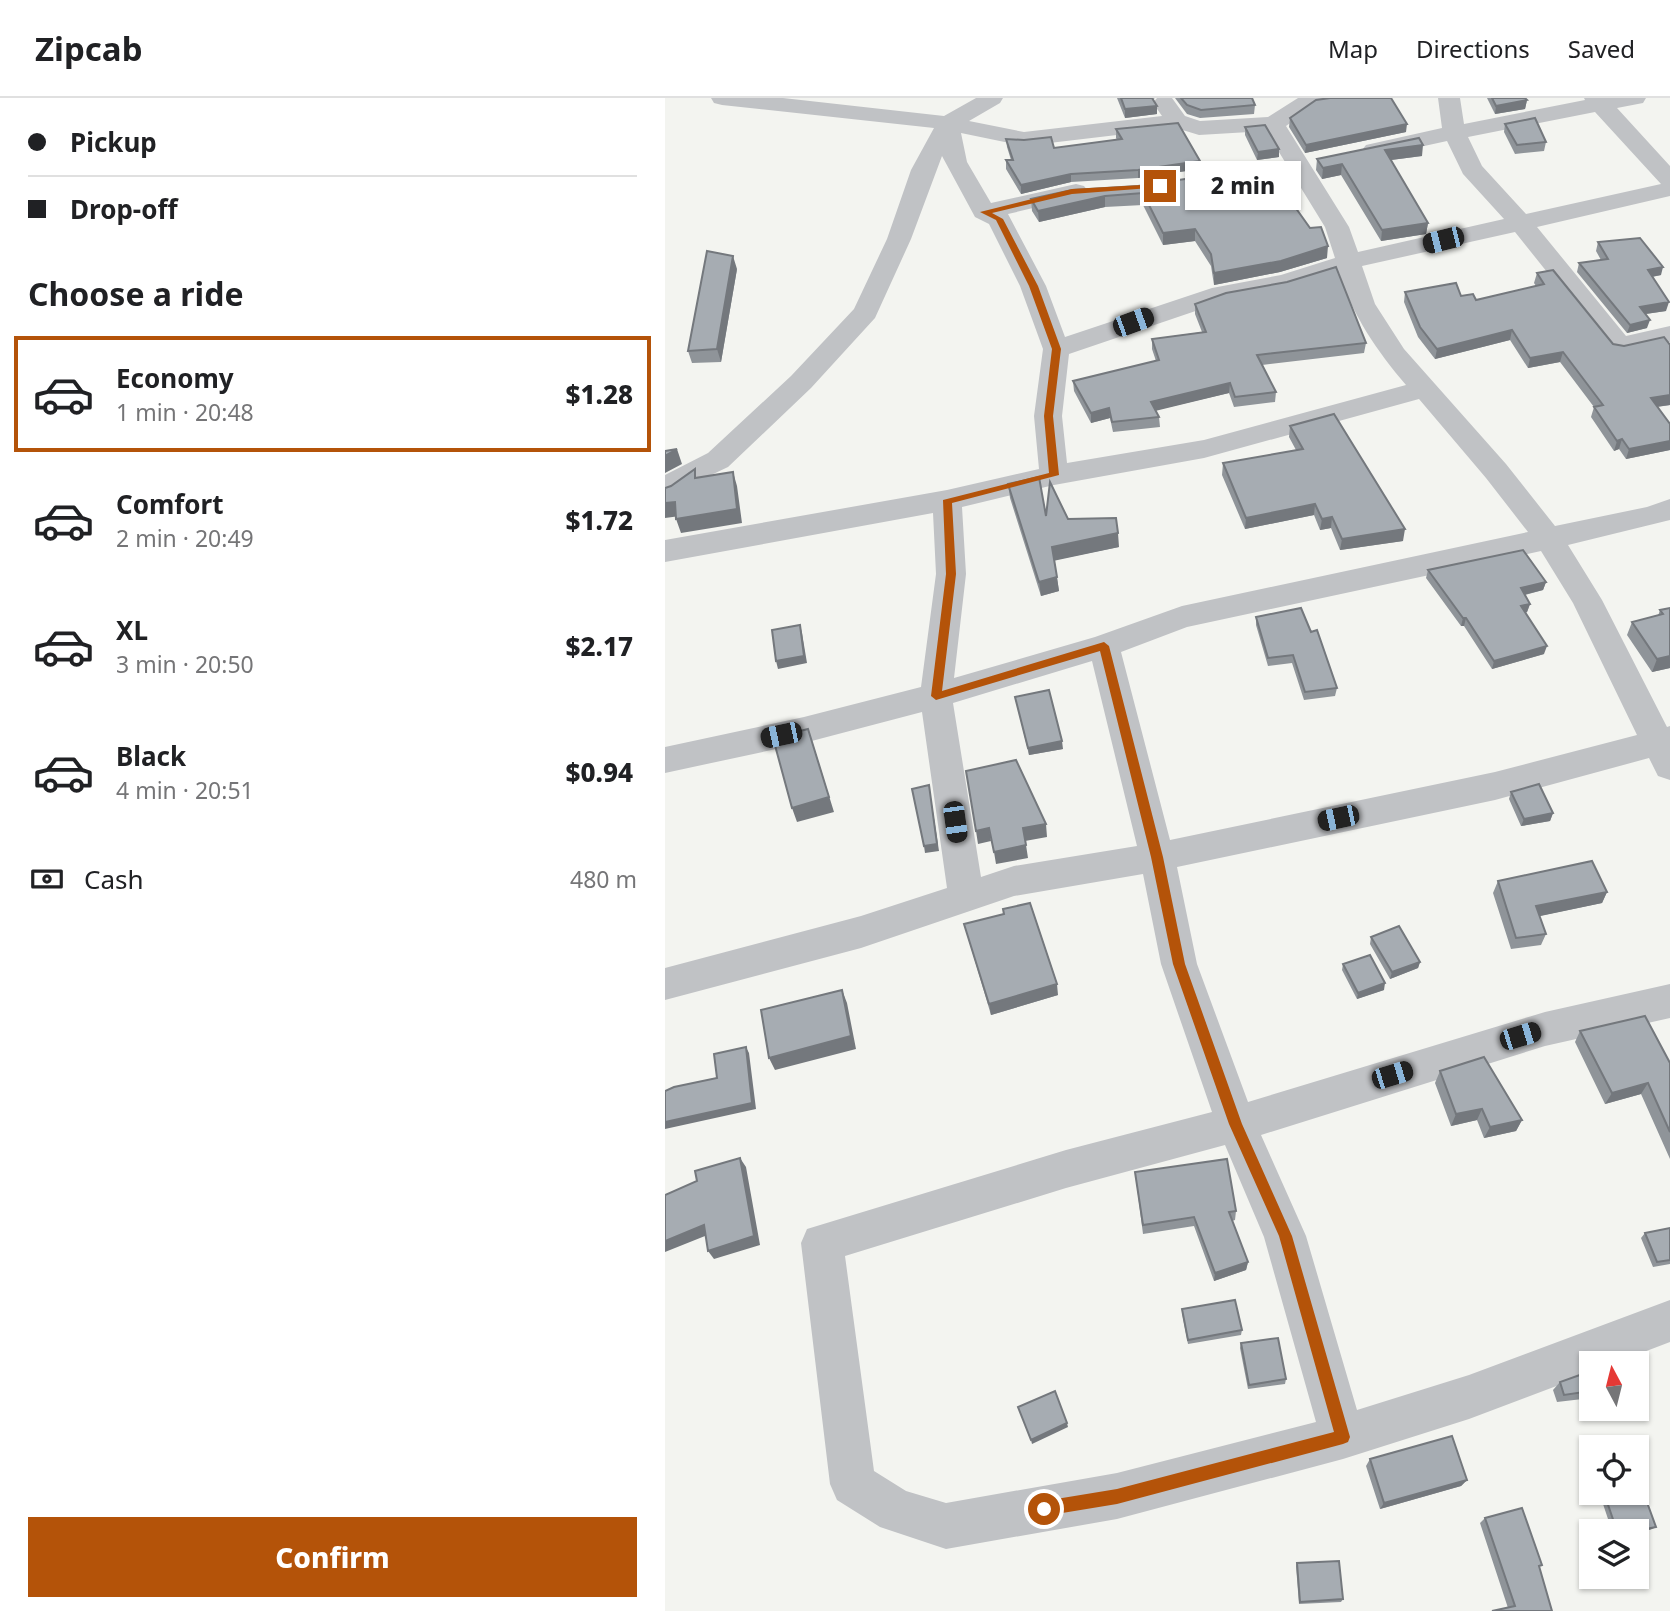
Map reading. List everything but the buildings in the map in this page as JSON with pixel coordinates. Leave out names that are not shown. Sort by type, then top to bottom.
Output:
[{"type":"street","points":[[722,98],[948,123],[1024,139],[1177,121],[1199,128],[1273,124],[1314,98]]},
{"type":"street","points":[[665,491],[678,479],[717,460],[801,382],[866,312],[899,239],[923,170],[948,123],[992,98]]},
{"type":"street","points":[[1161,98],[1177,121]]},
{"type":"street","points":[[1449,98],[1454,131],[1471,169],[1520,222],[1620,346],[1670,334]]},
{"type":"street","points":[[1348,155],[1597,101],[1635,98]]},
{"type":"street","points":[[1597,101],[1670,180]]},
{"type":"street","points":[[948,123],[955,162],[984,212],[999,219],[1033,286],[1056,349],[1048,416],[1054,475]]},
{"type":"street","points":[[665,985],[861,932],[1014,881],[1157,857],[1666,749],[1587,600],[1548,538],[1496,471],[1395,355],[1362,304],[1337,227],[1273,124]]},
{"type":"street","points":[[1056,349],[1221,294],[1286,282],[1349,262],[1670,189]]},
{"type":"street","points":[[984,212],[1072,192],[1099,190]]},
{"type":"street","points":[[665,551],[947,500],[1054,475],[1205,449],[1424,389]]},
{"type":"street","points":[[947,500],[951,574],[936,696],[966,897]]},
{"type":"street","points":[[665,760],[804,730],[936,696],[1104,646],[1182,617],[1653,516],[1670,509]]},
{"type":"street","points":[[1104,646],[1157,857],[1179,964],[1236,1124],[1285,1236],[1343,1437]]},
{"type":"street","points":[[1670,1001],[1545,1029],[1236,1124],[1066,1169],[822,1243],[853,1484],[896,1511],[946,1526],[1117,1496],[1343,1437],[1469,1397],[1670,1321]]},
{"type":"route","points":[[1044,1509],[1117,1496],[1343,1437],[1285,1236],[1236,1124],[1179,964],[1157,857],[1104,646],[936,696],[951,574],[947,500],[1054,475],[1048,416],[1056,349],[1033,286],[999,219],[984,212],[1072,192],[1160,186]]}]
